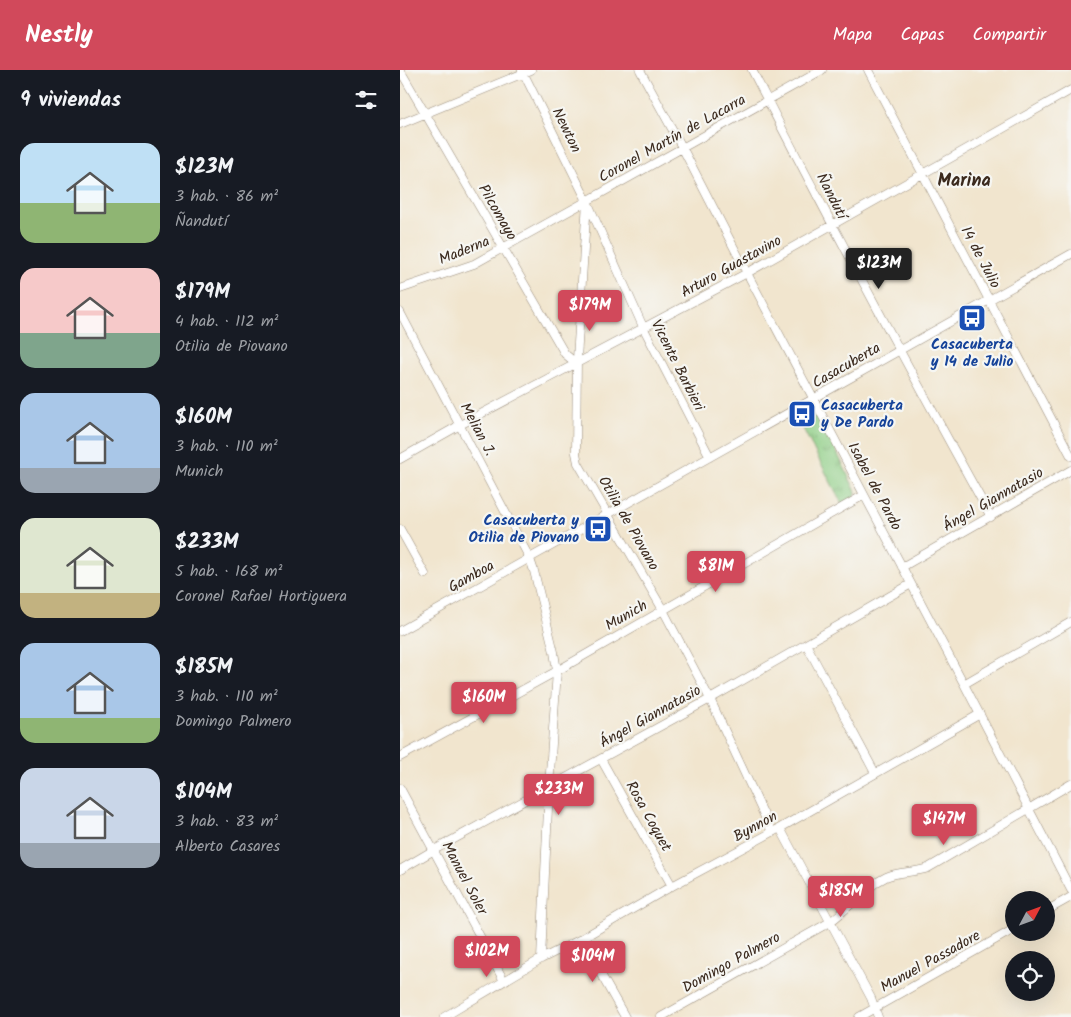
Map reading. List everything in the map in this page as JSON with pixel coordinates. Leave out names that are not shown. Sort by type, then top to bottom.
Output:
[{"type":"street","name":"Pilcomayo","points":[[400,70],[565,354],[577,364]]},
{"type":"street","name":"Isabel de Pardo","points":[[640,70],[1071,890]]},
{"type":"street","name":"Ñandutí","points":[[752,70],[832,226],[991,517]]},
{"type":"street","name":"Coronel Martín de Lacarra","points":[[587,202],[822,70]]},
{"type":"street","name":"14 de Julio","points":[[868,70],[1071,456]]},
{"type":"street","points":[[400,124],[526,71]]},
{"type":"street","name":"Newton","points":[[526,71],[587,202]]},
{"type":"street","name":"Arturo Guastavino","points":[[400,459],[460,425],[747,273],[1071,90]]},
{"type":"street","name":"Maderna","points":[[400,289],[474,264],[587,202]]},
{"type":"street","name":"Vicente Barbieri","points":[[587,202],[644,329],[710,457]]},
{"type":"street","name":"Otilia de Piovano","points":[[587,202],[577,364],[576,453],[578,463],[663,610],[710,699],[772,832]]},
{"type":"street","name":"Casacuberta","points":[[608,515],[1071,254]]},
{"type":"street","name":"Melian J.","points":[[400,312],[530,559],[554,652],[557,671],[548,787],[542,959]]},
{"type":"street","name":"Ángel Giannatasio","points":[[902,567],[1071,470]]},
{"type":"street","name":"Munich","points":[[400,757],[557,671],[864,495]]},
{"type":"street","name":"Gamboa","points":[[400,632],[608,515]]},
{"type":"street","points":[[400,529],[425,574]]},
{"type":"street","name":"Ángel Giannatasio","points":[[400,870],[710,699],[911,584]]},
{"type":"street","points":[[964,684],[1071,622]]},
{"type":"street","points":[[806,644],[875,773]]},
{"type":"street","name":"Bynnon","points":[[444,1017],[542,959],[780,828],[980,714]]},
{"type":"street","name":"Rosa Coquet","points":[[601,759],[672,886]]},
{"type":"street","name":"Domingo Palmero","points":[[661,1017],[840,916],[860,895],[886,877],[928,868],[1071,784]]},
{"type":"street","name":"Manuel Soler","points":[[400,788],[504,981]]},
{"type":"street","points":[[780,828],[871,998],[878,1017]]},
{"type":"street","points":[[1055,906],[1071,897]]},
{"type":"street","name":"Manuel Passadore","points":[[859,1017],[1005,934]]},
{"type":"street","points":[[581,939],[624,1017]]},
{"type":"green space","points":[[810,410],[816,410],[818,413],[856,492],[855,497],[842,504],[797,417]]},
{"type":"place","name":"Casacuberta y 14 de Julio","points":[[972,318]]},
{"type":"place","name":"Casacuberta y De Pardo","points":[[802,414]]},
{"type":"place","name":"Casacuberta y Otilia de Piovano","points":[[598,529]]},
{"type":"district","name":"Marina","points":[[964,180]]}]
